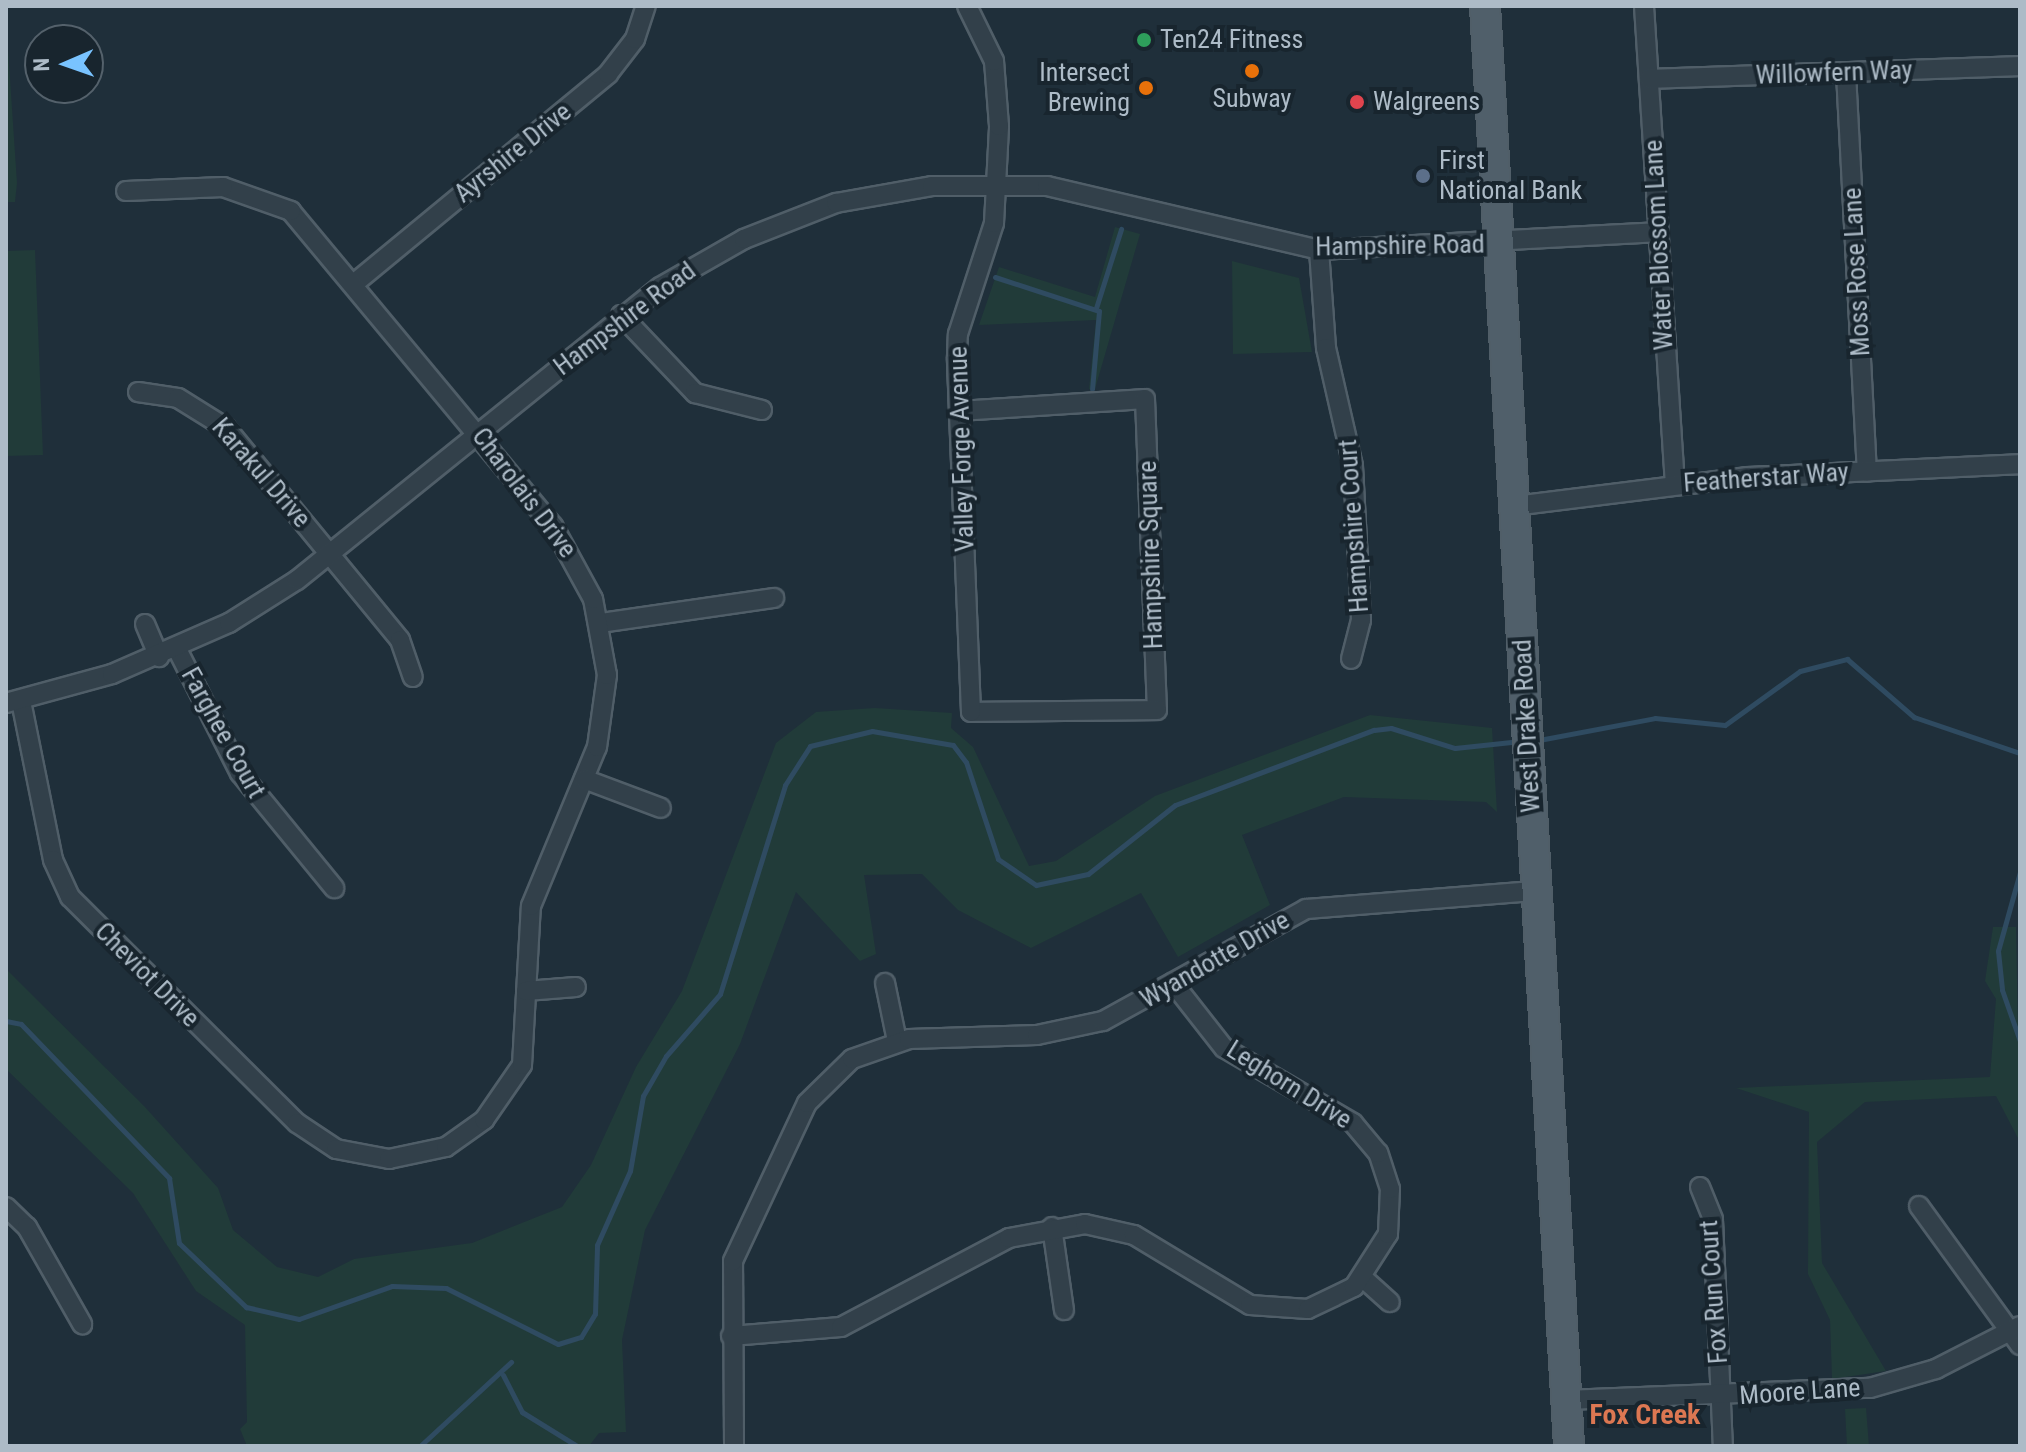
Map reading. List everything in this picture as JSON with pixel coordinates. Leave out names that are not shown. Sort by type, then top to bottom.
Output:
[{"type":"main road","name":"West Drake Road","points":[[1485,6],[1569,1446]]},
{"type":"street","name":"Ayrshire Drive","points":[[356,282],[608,74],[630,48],[646,6]]},
{"type":"street","name":"Valley Forge Avenue","points":[[967,6],[994,61],[998,182],[994,223],[958,334],[971,712]]},
{"type":"street","name":"Water Blossom Lane","points":[[1644,6],[1675,485]]},
{"type":"street","name":"Willowfern Way","points":[[1649,79],[2020,66]]},
{"type":"street","name":"Moss Rose Lane","points":[[1846,73],[1867,471]]},
{"type":"street","name":"Hampshire Road","points":[[14,702],[159,657],[229,623],[330,553],[481,435],[621,315],[706,259],[836,203],[998,182],[1087,193],[1319,250],[1499,243],[1657,232]]},
{"type":"street","name":"Charolais Drive","points":[[126,191],[255,193],[300,219],[356,282],[481,435],[569,549],[600,623],[605,701],[584,779],[540,872],[526,934],[522,1065],[499,1102],[446,1147],[389,1159]]},
{"type":"street","name":"Hampshire Court","points":[[1319,250],[1326,348],[1353,466],[1361,620],[1351,659]]},
{"type":"street","points":[[621,315],[695,393],[762,410]]},
{"type":"street","name":"Karakul Drive","points":[[138,392],[178,398],[210,415],[330,553],[400,640],[413,677]]},
{"type":"street","name":"Hampshire Square","points":[[960,411],[1145,399],[1157,710],[971,712]]},
{"type":"street","name":"Featherstar Way","points":[[1514,506],[1675,485],[2020,464]]},
{"type":"street","points":[[600,623],[774,598]]},
{"type":"street","points":[[145,624],[159,657]]},
{"type":"street","name":"Farghee Court","points":[[177,649],[256,797],[334,888]]},
{"type":"street","name":"Cheviot Drive","points":[[14,702],[53,860],[70,897],[297,1123],[336,1149],[389,1159]]},
{"type":"street","points":[[584,779],[661,808]]},
{"type":"street","name":"Wyandotte Drive","points":[[734,1446],[731,1336],[739,1244],[807,1103],[852,1059],[897,1041],[1078,1029],[1173,983],[1306,909],[1537,891]]},
{"type":"street","points":[[885,983],[897,1041]]},
{"type":"street","name":"Leghorn Drive","points":[[731,1336],[841,1327],[1009,1238],[1052,1227],[1120,1230],[1250,1305],[1278,1311],[1328,1303],[1363,1278],[1384,1247],[1390,1220],[1378,1153],[1353,1123],[1224,1048],[1173,983]]},
{"type":"street","points":[[526,991],[576,987]]},
{"type":"street","name":"Fox Run Court","points":[[1700,1187],[1713,1220],[1723,1446]]},
{"type":"street","points":[[1919,1206],[2017,1335]]},
{"type":"street","points":[[6,1207],[27,1227],[82,1324]]},
{"type":"street","points":[[1052,1227],[1064,1310]]},
{"type":"street","points":[[1363,1278],[1390,1302]]},
{"type":"street","name":"Moore Lane","points":[[1566,1400],[1870,1388],[1936,1369],[2017,1335]]},
{"type":"green space","points":[[6,19],[17,183],[15,202],[6,202]]},
{"type":"green space","points":[[1115,227],[1140,234],[1095,389],[1089,389],[1096,320],[979,325],[999,267],[1095,297]]},
{"type":"green space","points":[[35,250],[43,455],[6,456],[6,251]]},
{"type":"green space","points":[[1232,261],[1299,278],[1312,352],[1233,354]]},
{"type":"green space","points":[[875,708],[952,713],[951,728],[973,747],[1029,866],[1056,861],[1155,796],[1370,715],[1492,728],[1497,812],[1486,802],[1344,797],[1242,835],[1270,905],[1178,957],[1141,893],[1031,948],[958,910],[922,874],[864,875],[876,954],[860,961],[796,892],[740,1044],[645,1230],[622,1340],[626,1432],[599,1433],[589,1446],[247,1446],[240,1429],[247,1422],[245,1325],[196,1291],[133,1193],[6,1069],[6,969],[144,1106],[218,1188],[233,1230],[277,1267],[318,1277],[354,1259],[472,1243],[562,1207],[591,1165],[636,1067],[682,991],[776,743],[816,712]]},
{"type":"green space","points":[[1993,927],[2016,927],[2020,1142],[1996,1096],[1865,1102],[1817,1142],[1822,1263],[1886,1371],[1832,1379],[1830,1320],[1808,1274],[1809,1112],[1736,1088],[1990,1077],[1996,999],[1985,981]]},
{"type":"green space","points":[[1866,1408],[1869,1446],[1847,1446],[1845,1409]]},
{"type":"waterway","points":[[1096,308],[1121,229]]},
{"type":"waterway","points":[[995,277],[1099,311],[1092,389]]},
{"type":"waterway","points":[[1539,740],[1655,718],[1725,725],[1800,671],[1847,659],[1914,717],[2020,753]]},
{"type":"waterway","points":[[6,1021],[21,1024],[169,1178],[179,1243],[246,1307],[299,1319],[392,1286],[446,1288],[558,1344],[581,1337],[595,1314],[597,1245],[630,1171],[643,1096],[666,1056],[720,994],[785,785],[810,746],[872,731],[953,745],[966,762],[998,859],[1036,885],[1088,874],[1175,805],[1374,730],[1391,728],[1455,748],[1521,741]]},
{"type":"waterway","points":[[2020,872],[1998,951],[2002,990],[2020,1041]]},
{"type":"waterway","points":[[420,1446],[511,1362]]},
{"type":"waterway","points":[[503,1375],[522,1412],[577,1446]]},
{"type":"place","name":"Ten24 Fitness","points":[[1144,40]]},
{"type":"place","name":"Subway","points":[[1252,71]]},
{"type":"place","name":"Intersect Brewing","points":[[1146,88]]},
{"type":"place","name":"Walgreens","points":[[1357,102]]},
{"type":"place","name":"First National Bank","points":[[1423,176]]},
{"type":"district","name":"Fox Creek","points":[[1645,1415]]}]
